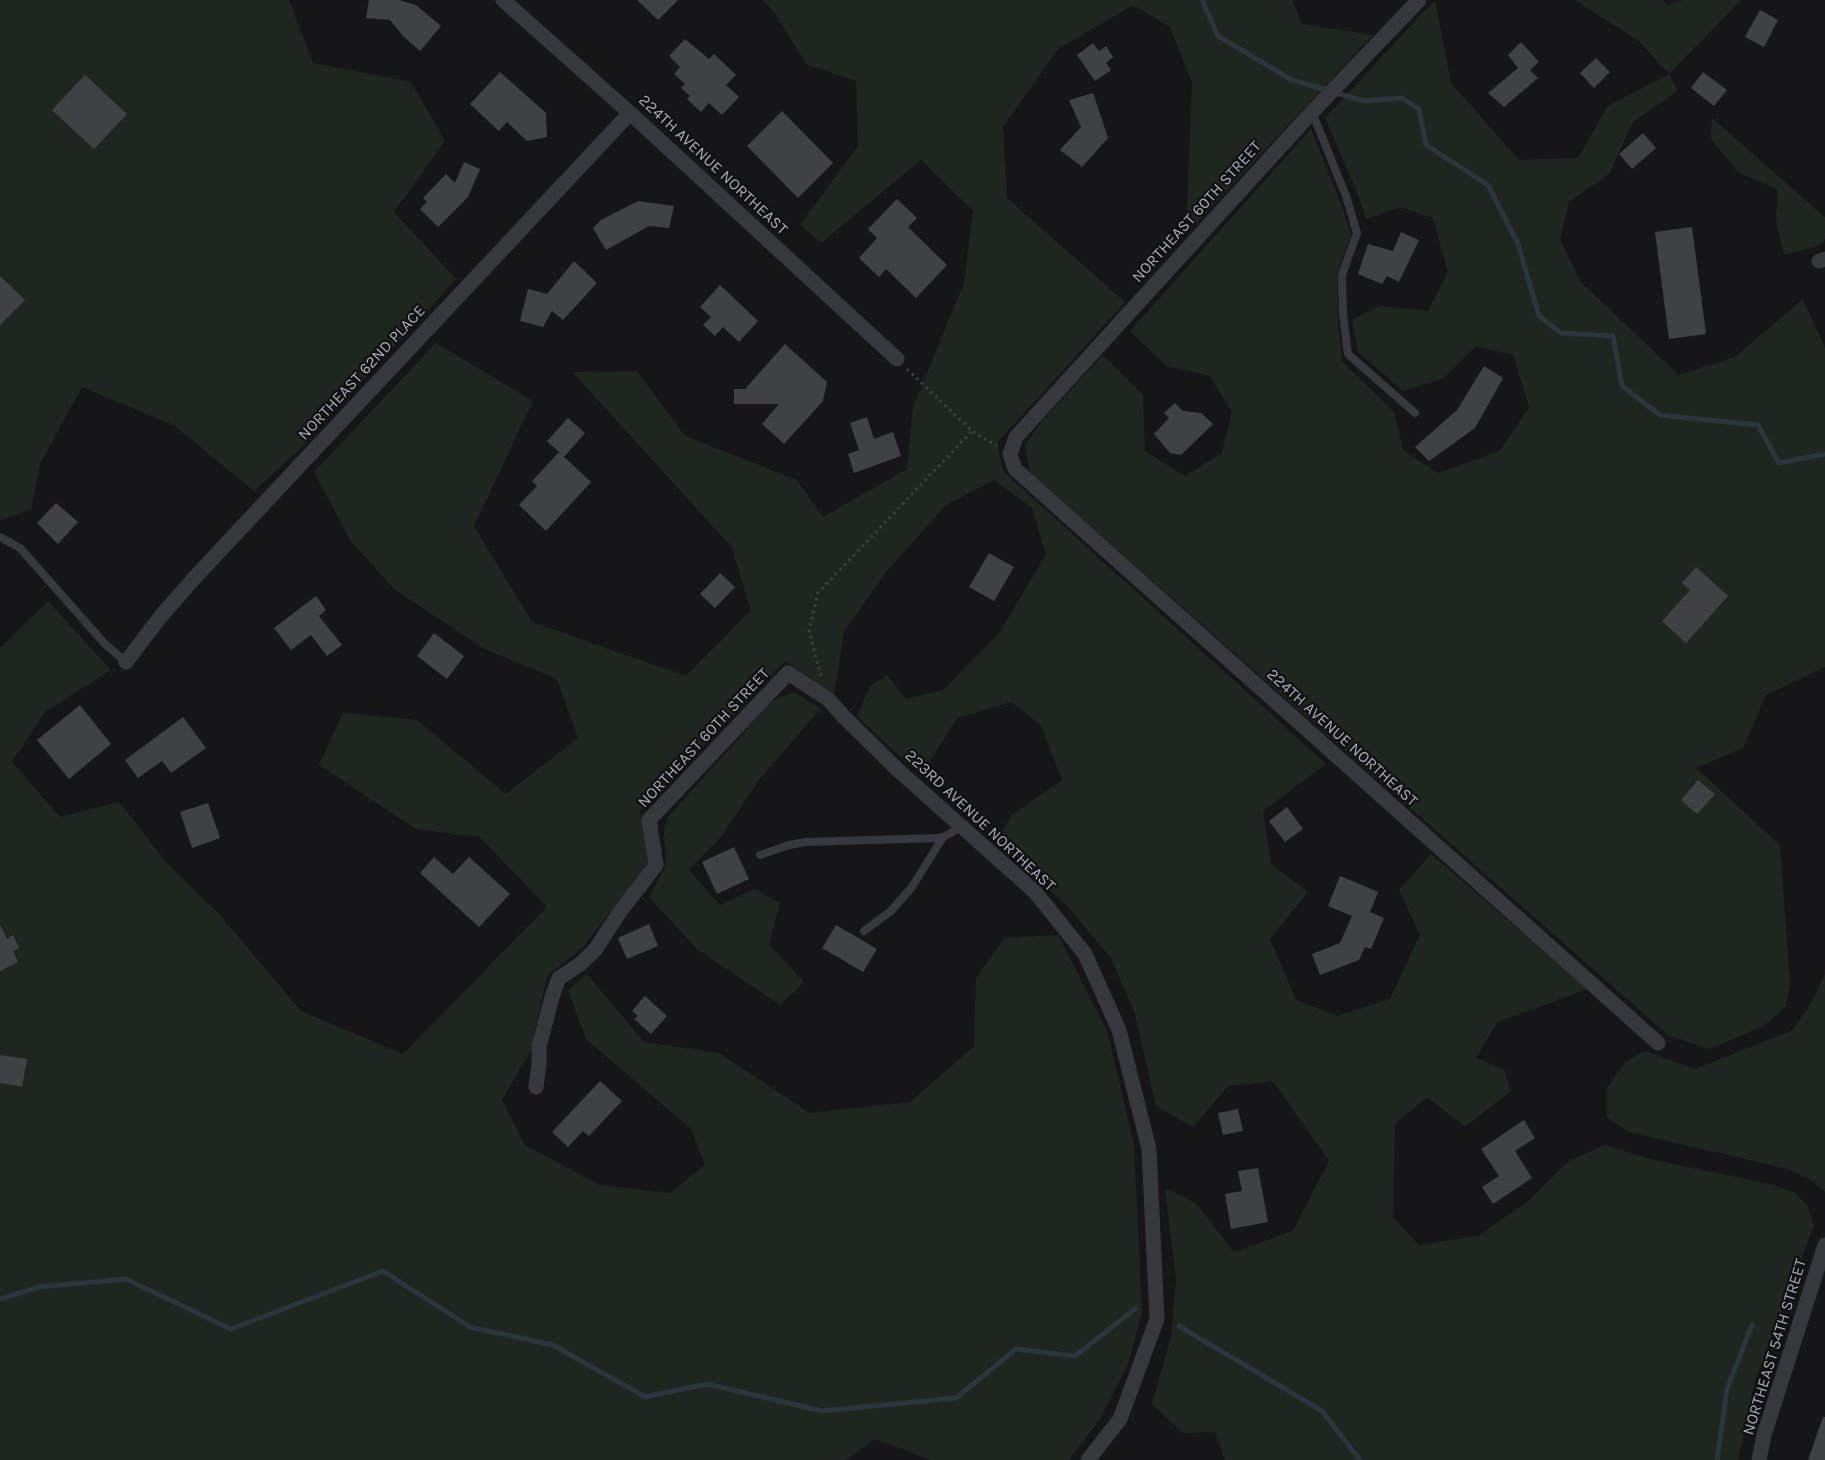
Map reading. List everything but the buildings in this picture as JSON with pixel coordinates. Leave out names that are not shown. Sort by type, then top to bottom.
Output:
[{"type":"street","name":"224TH AVENUE NORTHEAST","points":[[503,0],[630,113],[897,359]]},
{"type":"street","name":"NORTHEAST 60TH STREET","points":[[1010,454],[1016,437],[1317,107],[1419,0]]},
{"type":"street","name":"NORTHEAST 62ND PLACE","points":[[126,662],[161,616],[198,574],[630,113]]},
{"type":"street","name":"224TH AVENUE NORTHEAST","points":[[1010,454],[1014,469],[1658,1043]]},
{"type":"street","name":"NORTHEAST 60TH STREET","points":[[536,1087],[539,1047],[559,978],[579,965],[595,950],[619,913],[656,866],[649,820],[788,673]]},
{"type":"street","name":"223RD AVENUE NORTHEAST","points":[[788,673],[828,699],[844,718],[898,770],[1035,892],[1085,954],[1119,1030],[1149,1149],[1157,1319],[1120,1418],[1088,1460]]},
{"type":"street","name":"NORTHEAST 54TH STREET","points":[[1759,1460],[1764,1436],[1825,1245]]},
{"type":"lane","points":[[1317,107],[1357,234],[1342,275],[1343,314],[1348,354],[1415,413]]},
{"type":"lane","points":[[0,537],[20,548],[105,644],[126,662]]},
{"type":"lane","points":[[760,855],[789,845],[806,842],[909,840],[943,837],[962,827]]},
{"type":"lane","points":[[864,931],[891,911],[912,887],[943,837]]},
{"type":"path","points":[[897,359],[972,431],[1010,454]]},
{"type":"path","points":[[828,699],[809,631],[818,593],[972,431]]},
{"type":"shaded area","points":[[0,0],[289,0],[313,63],[411,82],[445,141],[394,212],[456,279],[306,443],[254,491],[175,426],[82,387],[40,464],[31,510],[0,520]]},
{"type":"shaded area","points":[[763,0],[1292,0],[1302,24],[1373,35],[1186,234],[1192,82],[1170,27],[1133,5],[1058,49],[1003,127],[1007,198],[1125,302],[997,443],[1003,471],[1326,764],[1263,811],[1271,864],[1308,892],[1270,939],[1296,1000],[1337,1016],[1390,999],[1420,935],[1399,890],[1431,854],[1588,989],[1497,1022],[1476,1058],[1504,1069],[1511,1091],[1465,1127],[1427,1097],[1395,1124],[1393,1217],[1419,1245],[1478,1236],[1527,1202],[1570,1160],[1606,1145],[1646,1158],[1769,1184],[1794,1192],[1807,1205],[1814,1225],[1755,1381],[1738,1460],[1225,1460],[1215,1432],[1183,1433],[1152,1404],[1171,1337],[1176,1280],[1165,1188],[1196,1203],[1234,1252],[1293,1231],[1329,1161],[1273,1081],[1228,1086],[1193,1127],[1156,1106],[1135,1014],[1111,958],[1069,908],[997,841],[1012,815],[1062,780],[1041,726],[1012,702],[957,718],[921,776],[857,716],[870,686],[887,675],[906,699],[943,690],[1000,632],[1046,554],[1032,508],[994,480],[945,506],[886,572],[844,632],[834,694],[785,661],[640,810],[648,863],[583,947],[547,976],[530,1052],[502,1100],[525,1145],[599,1185],[670,1193],[705,1165],[691,1129],[586,1039],[568,990],[587,974],[644,1042],[719,1053],[810,1113],[910,1102],[974,1046],[976,978],[1004,938],[1058,935],[1107,1031],[1134,1144],[1142,1313],[1128,1364],[1100,1419],[1069,1460],[931,1460],[876,1439],[845,1460],[0,1460],[0,648],[48,601],[111,670],[45,712],[12,762],[60,817],[119,802],[166,862],[221,916],[301,1011],[403,1054],[547,907],[480,837],[416,829],[319,765],[343,713],[417,720],[506,794],[578,738],[557,679],[485,649],[394,589],[351,541],[314,472],[436,343],[533,401],[474,526],[532,622],[686,676],[751,610],[731,546],[572,372],[637,371],[685,436],[797,480],[823,517],[907,469],[913,407],[964,283],[973,211],[921,160],[821,243],[800,225],[858,146],[856,81],[806,64],[774,12]]},
{"type":"shaded area","points":[[1435,0],[1451,83],[1519,160],[1578,158],[1608,106],[1669,74],[1678,91],[1633,122],[1609,174],[1569,202],[1560,240],[1580,281],[1679,375],[1735,357],[1803,299],[1825,348],[1825,667],[1766,695],[1743,748],[1696,768],[1780,845],[1790,984],[1786,1006],[1764,1026],[1709,1049],[1668,1035],[1030,473],[1025,445],[1041,422],[1103,355],[1143,395],[1145,451],[1185,476],[1222,453],[1232,412],[1210,376],[1166,366],[1130,331],[1311,129],[1341,204],[1351,235],[1337,274],[1338,325],[1342,361],[1394,412],[1403,450],[1438,473],[1500,451],[1529,407],[1513,355],[1476,346],[1444,378],[1403,391],[1358,352],[1352,320],[1379,306],[1428,311],[1448,272],[1433,218],[1400,207],[1366,219],[1357,192],[1325,118]]},
{"type":"shaded area","points":[[1575,0],[1663,0],[1668,5],[1682,0],[1741,0],[1669,74],[1639,41]]},
{"type":"shaded area","points":[[1712,118],[1825,217],[1825,239],[1820,245],[1784,255],[1776,220],[1778,190],[1738,172],[1711,139]]},
{"type":"shaded area","points":[[794,692],[820,709],[759,780],[721,837],[689,870],[720,905],[754,889],[780,903],[769,944],[804,982],[780,1005],[697,949],[649,897],[666,865],[664,829],[669,816],[772,701]]},
{"type":"shaded area","points":[[1825,974],[1825,1192],[1811,1180],[1788,1169],[1629,1132],[1607,1117],[1607,1088],[1625,1062],[1645,1051],[1695,1069],[1793,1030],[1811,1003]]},
{"type":"waterway","points":[[1202,0],[1218,36],[1292,80],[1364,101],[1402,98],[1419,109],[1426,145],[1488,185],[1518,244],[1539,316],[1561,333],[1613,336],[1622,386],[1660,415],[1758,425],[1779,463],[1825,454]]},
{"type":"waterway","points":[[0,1299],[39,1287],[126,1279],[231,1329],[383,1271],[470,1327],[553,1345],[645,1397],[707,1384],[822,1411],[956,1398],[1016,1349],[1075,1356],[1135,1309]]},
{"type":"waterway","points":[[1717,1460],[1727,1389],[1752,1325]]},
{"type":"waterway","points":[[1179,1326],[1322,1411],[1360,1460]]}]
